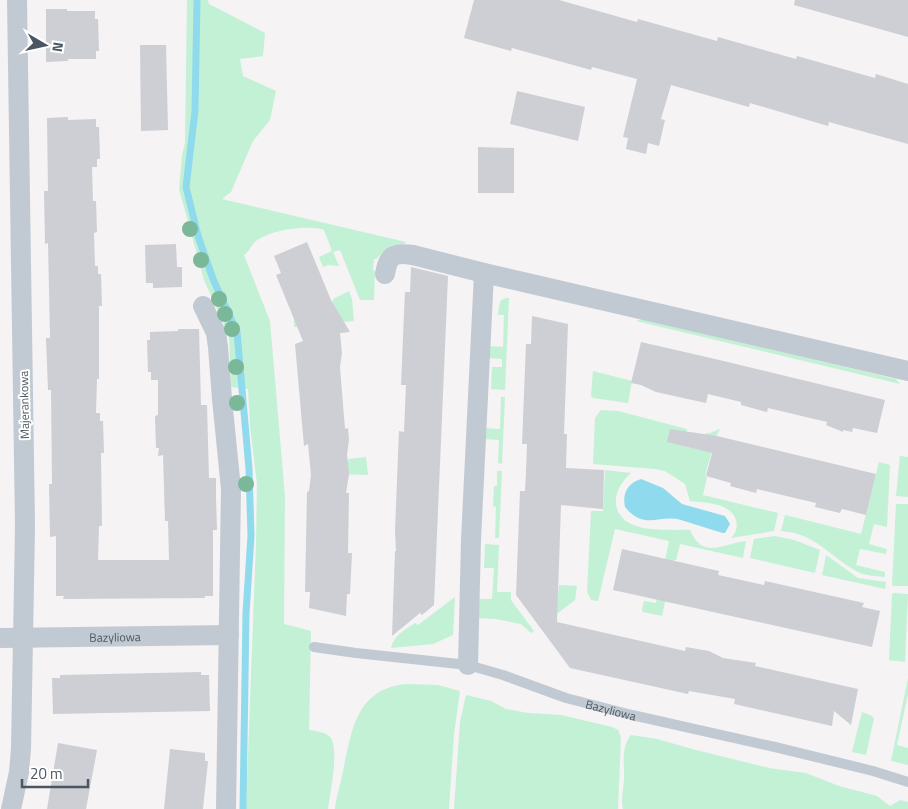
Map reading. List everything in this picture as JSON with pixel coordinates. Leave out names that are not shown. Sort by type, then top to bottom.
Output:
[{"type":"street","name":"Majerankowa","points":[[12,809],[20,772],[24,638],[25,498],[18,0]]},
{"type":"street","points":[[385,274],[388,261],[398,253],[413,255],[908,371]]},
{"type":"street","points":[[468,664],[471,540],[484,273]]},
{"type":"street","points":[[203,306],[216,333],[231,489],[226,809]]},
{"type":"street","name":"Bazyliowa","points":[[0,638],[229,635]]},
{"type":"lane","name":"Bazyliowa","points":[[314,647],[363,654],[468,664],[566,698],[784,749],[873,771],[908,782]]},
{"type":"green space","points":[[187,0],[208,0],[209,4],[265,33],[263,56],[240,59],[243,76],[276,91],[270,120],[253,141],[231,192],[222,199],[406,242],[390,246],[374,259],[374,300],[360,300],[340,250],[333,252],[339,266],[328,265],[323,267],[319,257],[332,251],[324,230],[299,228],[279,231],[256,241],[244,255],[270,321],[285,497],[284,624],[311,631],[309,730],[326,734],[331,738],[333,744],[333,773],[328,809],[246,809],[257,484],[248,389],[231,387],[229,335],[204,280],[179,189],[185,143]]},
{"type":"green space","points":[[349,291],[352,299],[354,321],[294,327],[294,317],[333,301],[333,299]]},
{"type":"green space","points":[[509,298],[505,390],[491,389],[492,367],[502,367],[502,359],[486,358],[487,346],[503,347],[504,315],[498,315],[501,300]]},
{"type":"green space","points":[[642,319],[896,379],[900,384],[636,321]]},
{"type":"green space","points":[[593,371],[632,381],[628,403],[593,398],[591,396]]},
{"type":"green space","points":[[501,397],[505,397],[502,464],[498,463],[499,440],[483,439],[483,428],[500,429]]},
{"type":"green space","points":[[601,410],[618,411],[687,429],[683,446],[701,450],[706,433],[720,429],[716,435],[705,476],[707,477],[703,495],[778,513],[774,531],[731,538],[737,527],[733,514],[716,504],[690,501],[685,484],[665,471],[593,464],[595,418]]},
{"type":"green space","points":[[900,456],[908,457],[908,497],[896,496]]},
{"type":"green space","points":[[366,457],[368,475],[312,473],[311,464],[348,461],[349,459]]},
{"type":"green space","points":[[879,462],[890,465],[887,527],[874,524],[869,544],[887,549],[886,554],[860,549],[856,565],[885,572],[885,577],[858,572],[814,541],[804,536],[781,531],[785,515],[861,534]]},
{"type":"green space","points":[[605,470],[631,473],[620,487],[616,499],[619,514],[626,521],[635,526],[658,530],[690,530],[701,545],[707,547],[721,547],[746,541],[743,558],[680,544],[676,560],[674,560],[662,616],[643,612],[644,601],[656,603],[669,541],[615,529],[598,601],[591,600],[587,592],[591,511],[603,511]]},
{"type":"green space","points":[[497,471],[502,471],[499,538],[495,538],[496,507],[493,506],[494,486],[497,486]]},
{"type":"green space","points":[[896,504],[908,504],[908,586],[892,585]]},
{"type":"green space","points":[[775,536],[794,540],[820,550],[815,573],[750,558],[754,539]]},
{"type":"green space","points":[[485,544],[499,545],[497,592],[511,592],[511,600],[534,631],[531,633],[521,624],[496,619],[476,618],[477,599],[492,599],[494,568],[484,568]]},
{"type":"green space","points":[[826,555],[858,578],[886,582],[885,589],[822,575]]},
{"type":"green space","points":[[559,585],[577,586],[575,600],[540,627],[536,622],[557,606]]},
{"type":"green space","points":[[892,594],[908,594],[905,662],[889,660]]},
{"type":"green space","points":[[455,597],[453,635],[433,644],[391,648],[392,643],[400,633],[415,623],[418,625]]},
{"type":"green space","points":[[908,678],[908,694],[897,745],[908,748],[908,765],[891,761]]},
{"type":"green space","points":[[406,684],[438,685],[460,691],[454,734],[449,809],[335,809],[350,741],[359,714],[366,703],[376,694],[389,687]]},
{"type":"green space","points":[[466,695],[491,701],[506,709],[528,713],[561,715],[618,730],[621,737],[618,809],[454,809],[460,722]]},
{"type":"green space","points":[[862,712],[874,718],[866,755],[852,752]]},
{"type":"green space","points":[[631,735],[657,739],[769,768],[806,773],[839,786],[877,796],[890,806],[900,800],[908,802],[908,809],[623,809],[624,751]]},
{"type":"water","points":[[641,479],[663,488],[682,504],[725,516],[730,524],[725,533],[681,520],[646,520],[632,514],[625,507],[625,493],[629,486]]},
{"type":"building","points":[[474,0],[559,0],[637,22],[638,19],[717,41],[718,37],[796,59],[797,56],[875,78],[876,74],[908,84],[908,144],[829,122],[828,126],[750,103],[749,107],[671,85],[661,119],[665,120],[659,146],[648,143],[646,154],[626,149],[628,138],[623,137],[637,79],[592,67],[591,70],[512,48],[511,51],[464,38]]},
{"type":"building","points":[[795,0],[908,0],[908,37],[794,5]]},
{"type":"building","points":[[46,9],[95,11],[95,19],[98,19],[99,51],[96,51],[96,59],[68,59],[68,61],[46,62]]},
{"type":"building","points":[[140,45],[166,45],[168,130],[141,131]]},
{"type":"building","points":[[517,91],[585,107],[578,141],[510,124]]},
{"type":"building","points":[[68,117],[68,120],[96,119],[96,127],[99,127],[100,159],[97,159],[97,167],[92,167],[93,201],[96,201],[97,232],[94,233],[95,266],[98,266],[98,274],[101,274],[102,306],[99,306],[99,379],[97,379],[96,413],[100,413],[100,421],[103,421],[104,453],[101,453],[102,526],[99,526],[98,560],[169,560],[168,521],[165,521],[163,455],[158,456],[159,448],[156,448],[155,416],[158,415],[158,380],[151,380],[151,372],[148,372],[147,340],[150,340],[150,332],[199,329],[201,405],[207,405],[209,478],[216,478],[217,530],[213,530],[213,596],[205,596],[205,598],[63,599],[64,596],[56,596],[56,536],[50,537],[49,484],[52,484],[51,390],[48,390],[46,338],[50,338],[48,243],[45,244],[44,191],[48,191],[47,118]]},
{"type":"building","points":[[478,147],[514,148],[514,193],[478,193]]},
{"type":"building","points":[[307,242],[331,300],[350,332],[340,333],[342,353],[340,367],[345,429],[348,428],[349,440],[347,454],[349,474],[346,493],[349,493],[348,553],[352,553],[350,594],[347,594],[346,616],[309,608],[310,592],[305,592],[307,492],[309,491],[311,475],[308,444],[304,446],[295,344],[303,341],[276,275],[281,273],[274,256]]},
{"type":"building","points":[[176,244],[177,267],[182,267],[182,287],[153,288],[153,283],[146,283],[145,245]]},
{"type":"building","points":[[411,267],[448,276],[434,605],[422,615],[420,613],[392,636],[399,431],[404,432],[406,385],[401,385],[405,292],[410,292]]},
{"type":"building","points":[[532,316],[568,324],[564,434],[567,434],[566,468],[604,470],[603,509],[561,505],[557,622],[685,651],[686,647],[709,651],[723,658],[756,663],[755,666],[858,689],[851,725],[834,711],[832,726],[734,704],[735,699],[689,691],[688,694],[570,668],[516,595],[520,491],[525,491],[526,472],[527,444],[522,444],[526,344],[531,344]]},
{"type":"building","points":[[641,342],[885,400],[877,433],[853,428],[852,432],[843,430],[843,432],[826,425],[827,422],[768,408],[767,412],[741,405],[741,402],[708,394],[706,403],[656,392],[641,385],[631,383]]},
{"type":"building","points":[[670,429],[717,436],[876,474],[866,515],[842,509],[840,513],[815,507],[816,503],[757,489],[756,493],[730,486],[731,483],[706,476],[712,453],[667,442]]},
{"type":"building","points":[[622,549],[719,571],[718,575],[764,585],[765,581],[864,603],[862,607],[880,611],[872,647],[613,590]]},
{"type":"building","points":[[201,672],[201,675],[209,675],[210,711],[53,714],[52,678],[60,678],[60,675]]},
{"type":"building","points":[[58,743],[97,750],[86,809],[47,809]]},
{"type":"building","points":[[170,749],[205,753],[205,761],[208,761],[203,809],[164,809]]},
{"type":"waterway","points":[[197,0],[195,111],[186,187],[198,236],[213,279],[237,332],[249,469],[251,536],[246,613],[243,809]]}]
